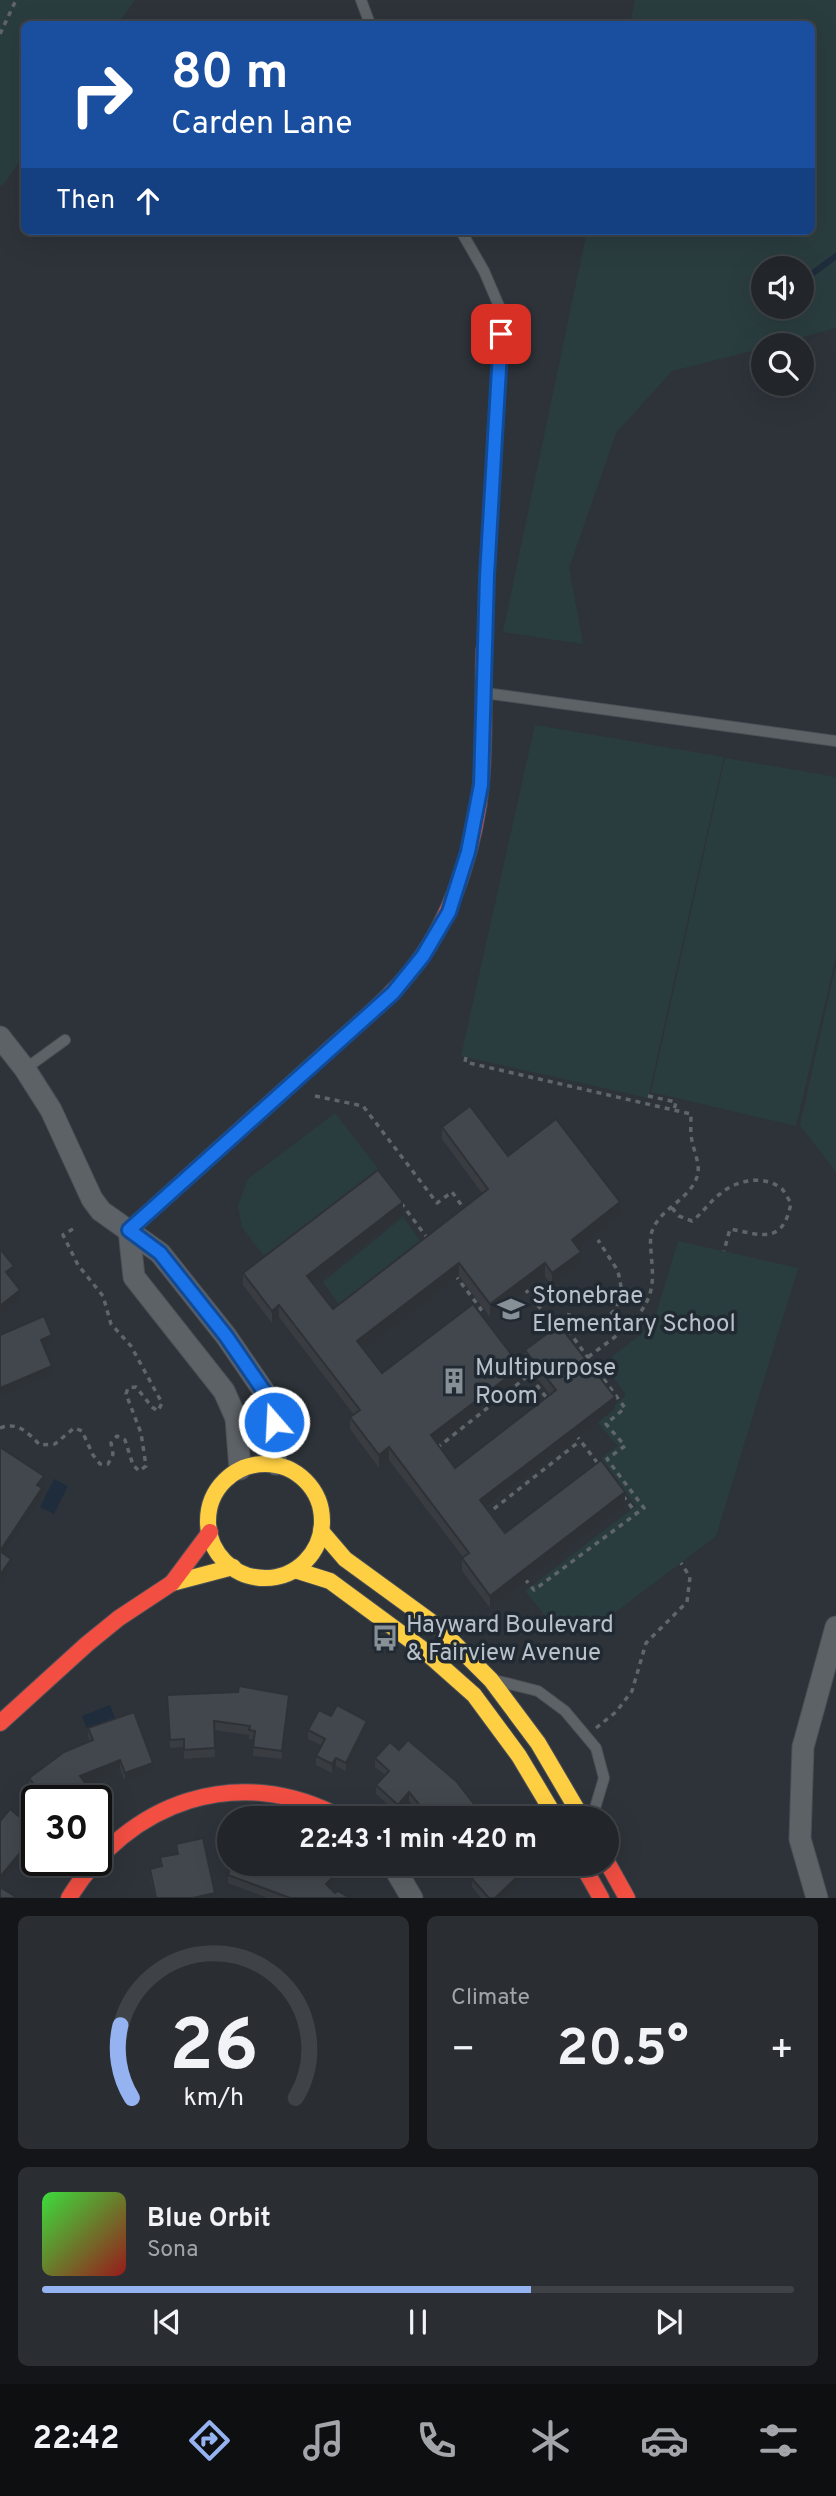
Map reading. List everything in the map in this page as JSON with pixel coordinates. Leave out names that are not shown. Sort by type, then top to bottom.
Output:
[{"type":"main road","points":[[129,1230],[393,993],[423,956],[449,912],[468,852],[481,785],[484,650]]},
{"type":"main road","points":[[257,1464],[276,1465],[293,1471],[307,1482],[317,1496],[322,1513],[321,1531],[307,1560],[295,1570],[279,1576],[247,1575],[233,1567],[218,1552],[209,1532],[208,1514],[214,1496],[224,1480],[240,1469],[257,1464]]},
{"type":"main road","points":[[321,1531],[345,1559],[437,1626],[491,1680],[538,1743],[575,1806]]},
{"type":"main road","points":[[172,1583],[209,1532]]},
{"type":"main road","points":[[0,1723],[119,1618],[172,1583],[233,1567]]},
{"type":"main road","points":[[295,1570],[330,1581],[421,1648],[474,1695],[519,1756],[549,1806]]},
{"type":"main road","points":[[69,1898],[96,1861],[125,1832],[164,1808],[209,1795],[256,1792],[294,1798],[317,1806]]},
{"type":"main road","points":[[589,1876],[601,1898]]},
{"type":"main road","points":[[615,1876],[627,1898]]},
{"type":"street","points":[[0,1037],[25,1069],[51,1110],[92,1199],[101,1211],[165,1259],[226,1336],[272,1403],[276,1465]]},
{"type":"street","points":[[129,1230],[134,1277],[224,1391],[236,1418],[240,1469]]},
{"type":"street","points":[[817,1898],[800,1839],[803,1746],[836,1627]]},
{"type":"street","points":[[399,1876],[412,1898]]},
{"type":"lane","points":[[361,0],[369,21]]},
{"type":"lane","points":[[463,235],[484,271],[499,306],[501,334],[484,650]]},
{"type":"lane","points":[[485,693],[836,741]]},
{"type":"lane","points":[[25,1069],[65,1040]]},
{"type":"lane","points":[[491,1680],[538,1691],[565,1711],[587,1736],[596,1748],[604,1778],[596,1806]]},
{"type":"path","points":[[0,34],[16,0]]},
{"type":"path","points":[[466,1057],[465,1062],[691,1114],[697,1177],[658,1219],[651,1236],[652,1286],[645,1306],[636,1319],[587,1358]]},
{"type":"path","points":[[313,1095],[363,1106],[437,1203],[452,1192],[468,1214]]},
{"type":"path","points":[[648,1096],[676,1102],[674,1110]]},
{"type":"path","points":[[671,1208],[679,1216],[691,1221],[721,1193],[743,1181],[766,1180],[782,1189],[791,1203],[788,1220],[778,1231],[764,1236],[730,1229],[724,1251]]},
{"type":"path","points":[[397,1198],[431,1243]]},
{"type":"path","points":[[0,1428],[9,1424],[23,1428],[40,1445],[55,1444],[74,1428],[82,1431],[100,1464],[108,1464],[113,1454],[111,1443],[117,1436],[125,1440],[133,1465],[139,1471],[145,1466],[141,1433],[126,1394],[128,1388],[136,1387],[158,1411],[162,1403],[131,1346],[111,1324],[103,1296],[78,1265],[63,1235],[76,1227]]},
{"type":"path","points":[[518,1280],[556,1328],[585,1331],[599,1324],[615,1310],[622,1292],[618,1271],[598,1240]]},
{"type":"path","points":[[447,1265],[481,1309],[470,1317]]},
{"type":"path","points":[[519,1571],[534,1590],[644,1508],[607,1459],[625,1446],[606,1424],[625,1408],[567,1329],[569,1313]]},
{"type":"path","points":[[436,1448],[529,1376],[555,1408]]},
{"type":"path","points":[[572,1430],[604,1472]]},
{"type":"path","points":[[494,1525],[486,1514],[580,1441]]},
{"type":"path","points":[[621,1493],[637,1514]]},
{"type":"path","points":[[587,1736],[616,1712],[632,1690],[646,1643],[687,1602],[690,1577],[681,1563]]},
{"type":"shaded area","points":[[0,0],[135,0],[120,21],[21,21],[21,159],[0,186]]},
{"type":"shaded area","points":[[635,0],[836,0],[836,328],[814,334],[751,333],[751,351],[672,371],[616,433],[569,568],[583,644],[503,632],[586,235],[815,235],[815,21],[631,21]]},
{"type":"shaded area","points":[[535,725],[724,757],[648,1098],[461,1056]]},
{"type":"shaded area","points":[[725,758],[836,777],[836,956],[796,1126],[651,1092]]},
{"type":"shaded area","points":[[836,965],[836,1172],[800,1125]]},
{"type":"shaded area","points":[[335,1113],[380,1171],[266,1259],[242,1227],[238,1206],[248,1179]]},
{"type":"shaded area","points":[[403,1217],[420,1241],[339,1304],[323,1282]]},
{"type":"shaded area","points":[[678,1241],[798,1268],[716,1536],[592,1630],[548,1619],[525,1591],[636,1506],[601,1458],[618,1446],[597,1422],[626,1395],[604,1363],[653,1325]]},
{"type":"water","points":[[54,1479],[68,1486],[54,1514],[40,1507]]},
{"type":"water","points":[[110,1705],[115,1718],[87,1729],[82,1716]]},
{"type":"building","points":[[470,1106],[508,1156],[556,1119],[620,1202],[572,1240],[581,1252],[552,1273],[545,1263],[490,1304],[459,1263],[357,1341],[382,1373],[473,1304],[521,1367],[431,1435],[455,1468],[556,1390],[525,1350],[559,1325],[615,1397],[480,1500],[505,1533],[601,1460],[625,1492],[490,1596],[462,1558],[469,1553],[389,1447],[379,1455],[350,1417],[360,1410],[279,1305],[272,1311],[243,1273],[378,1170],[403,1202],[307,1276],[333,1309],[488,1189],[442,1127]]},
{"type":"building","points":[[0,1249],[14,1266],[6,1272],[20,1290],[0,1306]]},
{"type":"building","points":[[44,1316],[52,1335],[41,1340],[52,1366],[0,1388],[0,1335]]},
{"type":"building","points":[[0,1447],[44,1476],[37,1485],[42,1488],[0,1551]]},
{"type":"building","points":[[0,1551],[11,1559],[0,1575]]},
{"type":"building","points":[[239,1686],[289,1695],[282,1751],[253,1747],[255,1731],[249,1730],[250,1726],[214,1721],[215,1748],[184,1750],[184,1739],[170,1740],[167,1695],[238,1692]]},
{"type":"building","points":[[337,1705],[367,1721],[346,1763],[336,1758],[332,1764],[316,1756],[325,1739],[308,1730],[319,1710],[331,1716]]},
{"type":"building","points":[[134,1712],[153,1763],[125,1773],[120,1760],[80,1776],[87,1785],[34,1785],[29,1778],[64,1752],[93,1740],[88,1728]]},
{"type":"building","points":[[408,1740],[456,1781],[476,1806],[420,1806],[409,1792],[398,1805],[376,1785],[389,1771],[375,1758],[390,1742],[399,1750]]},
{"type":"building","points":[[10,1809],[21,1818],[21,1856],[19,1854],[0,1877],[0,1821]]},
{"type":"building","points":[[203,1838],[215,1893],[193,1898],[156,1898],[150,1869],[162,1866],[160,1857],[178,1854],[176,1844]]},
{"type":"building","points":[[231,1876],[334,1876],[326,1884],[335,1893],[338,1891],[350,1898],[290,1898]]},
{"type":"building","points":[[475,1876],[518,1876],[495,1898],[489,1898],[472,1879]]},
{"type":"building","points":[[0,1887],[18,1898],[0,1898]]},
{"type":"waterway","points":[[814,272],[836,256]]},
{"type":"traffic: fast","points":[[129,1230],[329,1050]]},
{"type":"traffic: slow","points":[[265,1464],[287,1469],[305,1481],[317,1499],[322,1521],[317,1543],[305,1561],[287,1573],[265,1578],[243,1573],[225,1561],[213,1543],[208,1521],[213,1499],[225,1481],[243,1469],[265,1464]]},
{"type":"traffic: slow","points":[[321,1531],[345,1559],[437,1626],[491,1680],[538,1743],[575,1806]]},
{"type":"traffic: slow","points":[[172,1583],[233,1567]]},
{"type":"traffic: slow","points":[[295,1570],[330,1581],[421,1648],[474,1695],[519,1756],[549,1806]]},
{"type":"traffic: jam","points":[[329,1050],[379,1005],[413,968],[434,936],[454,895],[469,850],[481,784],[484,650]]},
{"type":"traffic: jam","points":[[0,1723],[87,1644],[119,1618],[172,1583],[210,1532]]},
{"type":"traffic: jam","points":[[69,1898],[93,1864],[122,1837],[154,1815],[189,1801],[226,1793],[264,1793],[314,1806]]},
{"type":"traffic: jam","points":[[589,1876],[601,1898]]},
{"type":"traffic: jam","points":[[615,1876],[627,1898]]},
{"type":"place","name":"Stonebrae Elementary School","points":[[511,1309]]},
{"type":"place","name":"Multipurpose Room","points":[[454,1381]]},
{"type":"place","name":"Hayward Boulevard & Fairview Avenue","points":[[385,1638]]},
{"type":"route","points":[[274,1422],[272,1403],[226,1336],[160,1253],[129,1230],[393,993],[423,956],[449,912],[468,852],[481,785],[487,576],[501,334]]}]
